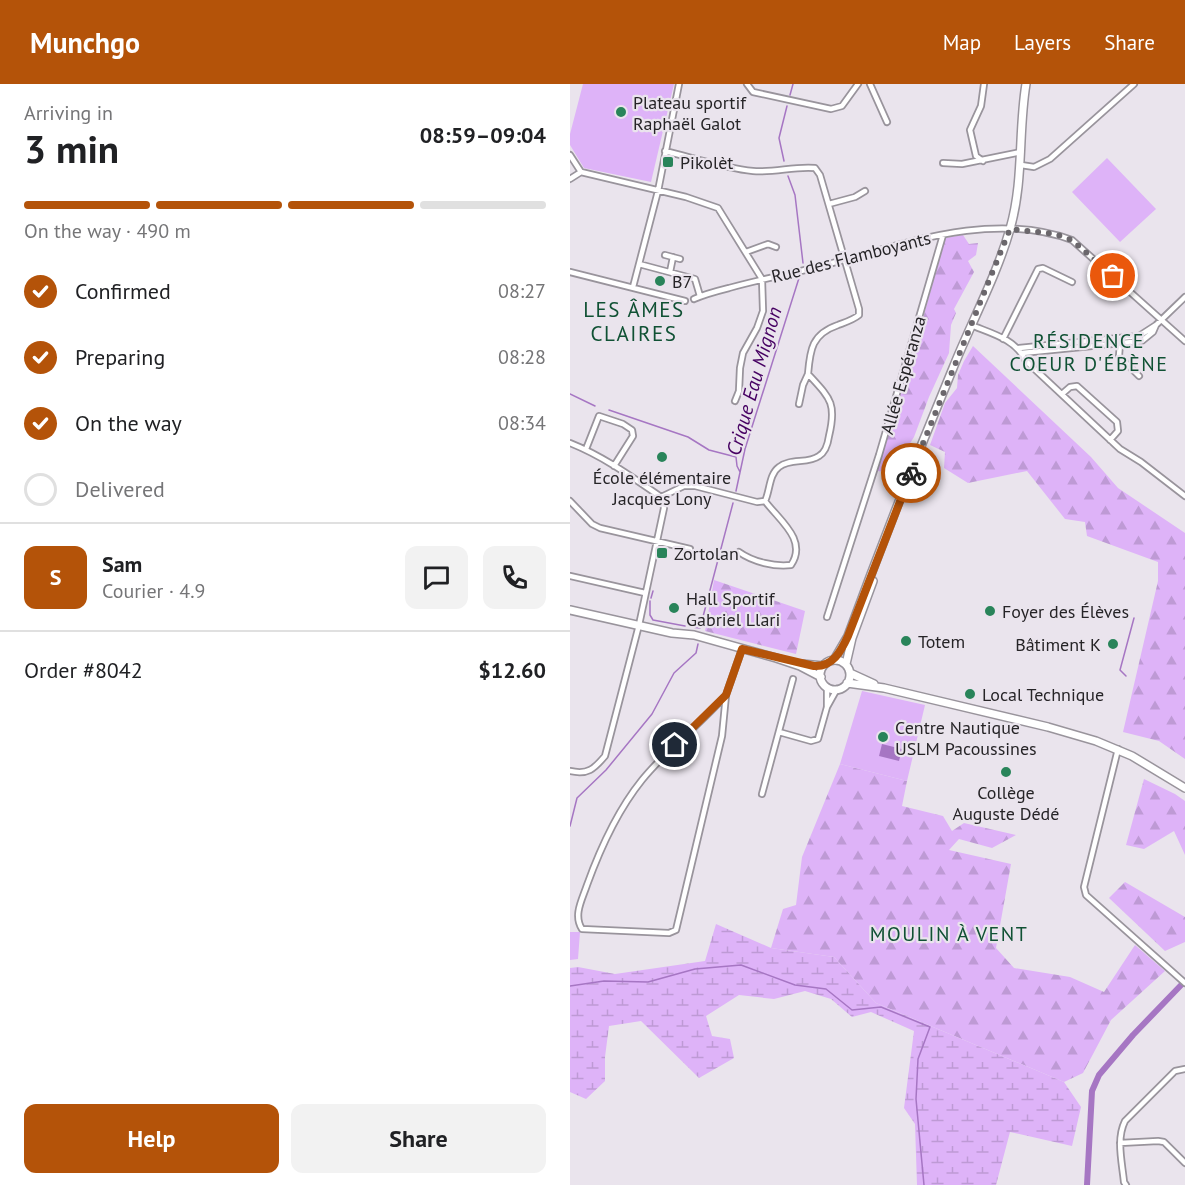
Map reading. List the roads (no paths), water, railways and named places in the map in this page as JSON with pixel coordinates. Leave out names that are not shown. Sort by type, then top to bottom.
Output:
[{"type":"street","points":[[633,287],[657,190],[679,84]]},
{"type":"street","points":[[747,84],[753,92],[831,109],[842,106],[858,84]]},
{"type":"street","points":[[870,84],[887,122]]},
{"type":"street","points":[[983,161],[976,156],[970,130],[981,106],[984,84]]},
{"type":"street","points":[[847,683],[850,673],[846,664],[850,647],[885,542],[924,437],[1010,229],[1021,165],[1021,123],[1026,84]]},
{"type":"street","points":[[1021,165],[1034,167],[1042,165],[1134,84]]},
{"type":"street","points":[[665,151],[752,171],[778,172],[803,166],[814,168],[820,175],[857,298],[859,315],[853,320],[825,330],[816,338],[799,404]]},
{"type":"street","points":[[943,163],[962,164],[1022,152]]},
{"type":"street","points":[[570,155],[581,172],[718,207],[762,279],[763,311],[757,328],[743,353],[740,368],[740,391],[735,401]]},
{"type":"street","points":[[570,179],[581,172]]},
{"type":"street","points":[[829,204],[855,197],[865,191]]},
{"type":"street","name":"Rue des Flamboyants","points":[[694,299],[762,279],[943,235],[974,229],[1010,229],[1055,234],[1072,240],[1185,341]]},
{"type":"street","name":"Allée Espéranza","points":[[827,617],[879,455],[943,235]]},
{"type":"street","points":[[746,252],[768,244],[776,247]]},
{"type":"street","points":[[665,255],[680,259]]},
{"type":"street","points":[[669,272],[673,257]]},
{"type":"street","points":[[639,264],[695,279],[700,296]]},
{"type":"street","points":[[1004,339],[1038,269],[1043,267],[1072,282]]},
{"type":"street","points":[[570,272],[685,301]]},
{"type":"street","points":[[1020,350],[1146,339],[1156,325],[1185,297]]},
{"type":"street","points":[[970,325],[1004,339],[1020,350],[1025,360],[1120,449],[1185,496]]},
{"type":"street","points":[[1055,347],[1135,337],[1156,325]]},
{"type":"street","points":[[1120,343],[1119,356],[1139,376]]},
{"type":"street","points":[[765,501],[773,474],[779,466],[819,456],[825,450],[834,416],[832,405],[825,392],[808,374]]},
{"type":"street","points":[[1062,394],[1070,387],[1077,386],[1117,422],[1118,431],[1110,440]]},
{"type":"street","points":[[586,449],[599,416],[623,424],[632,430],[633,436],[615,466]]},
{"type":"street","points":[[570,443],[586,449],[615,466],[661,497],[664,508],[639,625],[605,756],[591,771],[584,773],[570,771]]},
{"type":"street","points":[[661,497],[684,486],[694,486],[757,502],[765,501]]},
{"type":"street","points":[[570,501],[592,524],[600,528],[690,549]]},
{"type":"street","points":[[739,552],[747,558],[781,566],[791,566],[795,561],[797,553],[795,540],[765,501]]},
{"type":"street","points":[[776,658],[823,666],[834,660],[848,636],[885,542]]},
{"type":"street","points":[[570,576],[645,593]]},
{"type":"street","points":[[570,610],[672,633],[694,635],[807,669],[821,677],[827,687],[827,707]]},
{"type":"street","points":[[726,695],[641,781],[620,813],[593,868],[579,908],[578,922],[582,929],[669,933],[676,930],[722,736],[726,695],[742,649]]},
{"type":"street","points":[[834,660],[846,664]]},
{"type":"street","points":[[821,677],[823,666]]},
{"type":"street","points":[[850,673],[884,688]]},
{"type":"street","points":[[762,794],[793,679]]},
{"type":"street","points":[[779,732],[804,740],[816,740],[820,734],[827,707],[837,689],[847,683],[884,688],[1090,739],[1118,750],[1185,788]]},
{"type":"street","points":[[827,687],[837,689]]},
{"type":"street","points":[[713,710],[725,714]]},
{"type":"street","points":[[1118,750],[1084,887],[1086,895],[1183,981]]},
{"type":"street","points":[[1126,1185],[1120,1143],[1121,1129],[1125,1121],[1175,1071],[1185,1069]]},
{"type":"street","points":[[1120,1143],[1164,1142],[1185,1162]]},
{"type":"water","points":[[882,744],[902,749],[899,761],[879,756]]},
{"type":"waterway","name":"Crique Eau Mignon","points":[[790,95],[793,84]]},
{"type":"waterway","name":"Crique Eau Mignon","points":[[784,161],[779,138],[787,106]]},
{"type":"waterway","name":"Crique Eau Mignon","points":[[788,176],[795,195],[803,263]]},
{"type":"waterway","name":"Crique Eau Mignon","points":[[736,491],[745,449],[799,278]]},
{"type":"waterway","points":[[570,394],[595,406]]},
{"type":"waterway","points":[[609,410],[688,437],[709,450],[736,457],[740,472]]},
{"type":"waterway","name":"Crique Eau Mignon","points":[[691,627],[700,628],[733,503]]},
{"type":"waterway","points":[[651,598],[653,591]]},
{"type":"waterway","points":[[650,601],[650,615],[653,620],[685,626]]},
{"type":"waterway","points":[[1126,676],[1120,670],[1134,618]]},
{"type":"waterway","name":"Crique Eau Mignon","points":[[570,826],[577,798],[606,770],[652,714],[674,673],[696,653],[698,644]]},
{"type":"waterway","points":[[570,986],[604,981],[648,982],[695,969],[741,965],[795,985],[826,989],[852,1010],[881,1007],[930,1027],[918,1059],[916,1099],[924,1185]]},
{"type":"waterway","points":[[1087,1185],[1092,1091],[1099,1075],[1133,1035],[1185,981]]},
{"type":"place","name":"Plateau sportif Raphaël Galot","points":[[621,112]]},
{"type":"place","name":"Pikolèt","points":[[668,162]]},
{"type":"place","name":"B7","points":[[660,281]]},
{"type":"place","name":"École élémentaire Jacques Lony","points":[[662,457]]},
{"type":"place","name":"Zortolan","points":[[662,553]]},
{"type":"place","name":"Hall Sportif Gabriel Llari","points":[[674,608]]},
{"type":"place","name":"Foyer des Élèves","points":[[990,611]]},
{"type":"place","name":"Totem","points":[[906,641]]},
{"type":"place","name":"Bâtiment K","points":[[1113,644]]},
{"type":"place","name":"Local Technique","points":[[970,694]]},
{"type":"place","name":"Centre Nautique USLM Pacoussines","points":[[883,737]]},
{"type":"place","name":"Collège Auguste Dédé","points":[[1006,772]]},
{"type":"district","name":"LES ÂMES CLAIRES","points":[[634,321]]},
{"type":"district","name":"RÉSIDENCE COEUR D'ÉBÈNE","points":[[1089,352]]},
{"type":"district","name":"MOULIN À VENT","points":[[949,934]]}]
